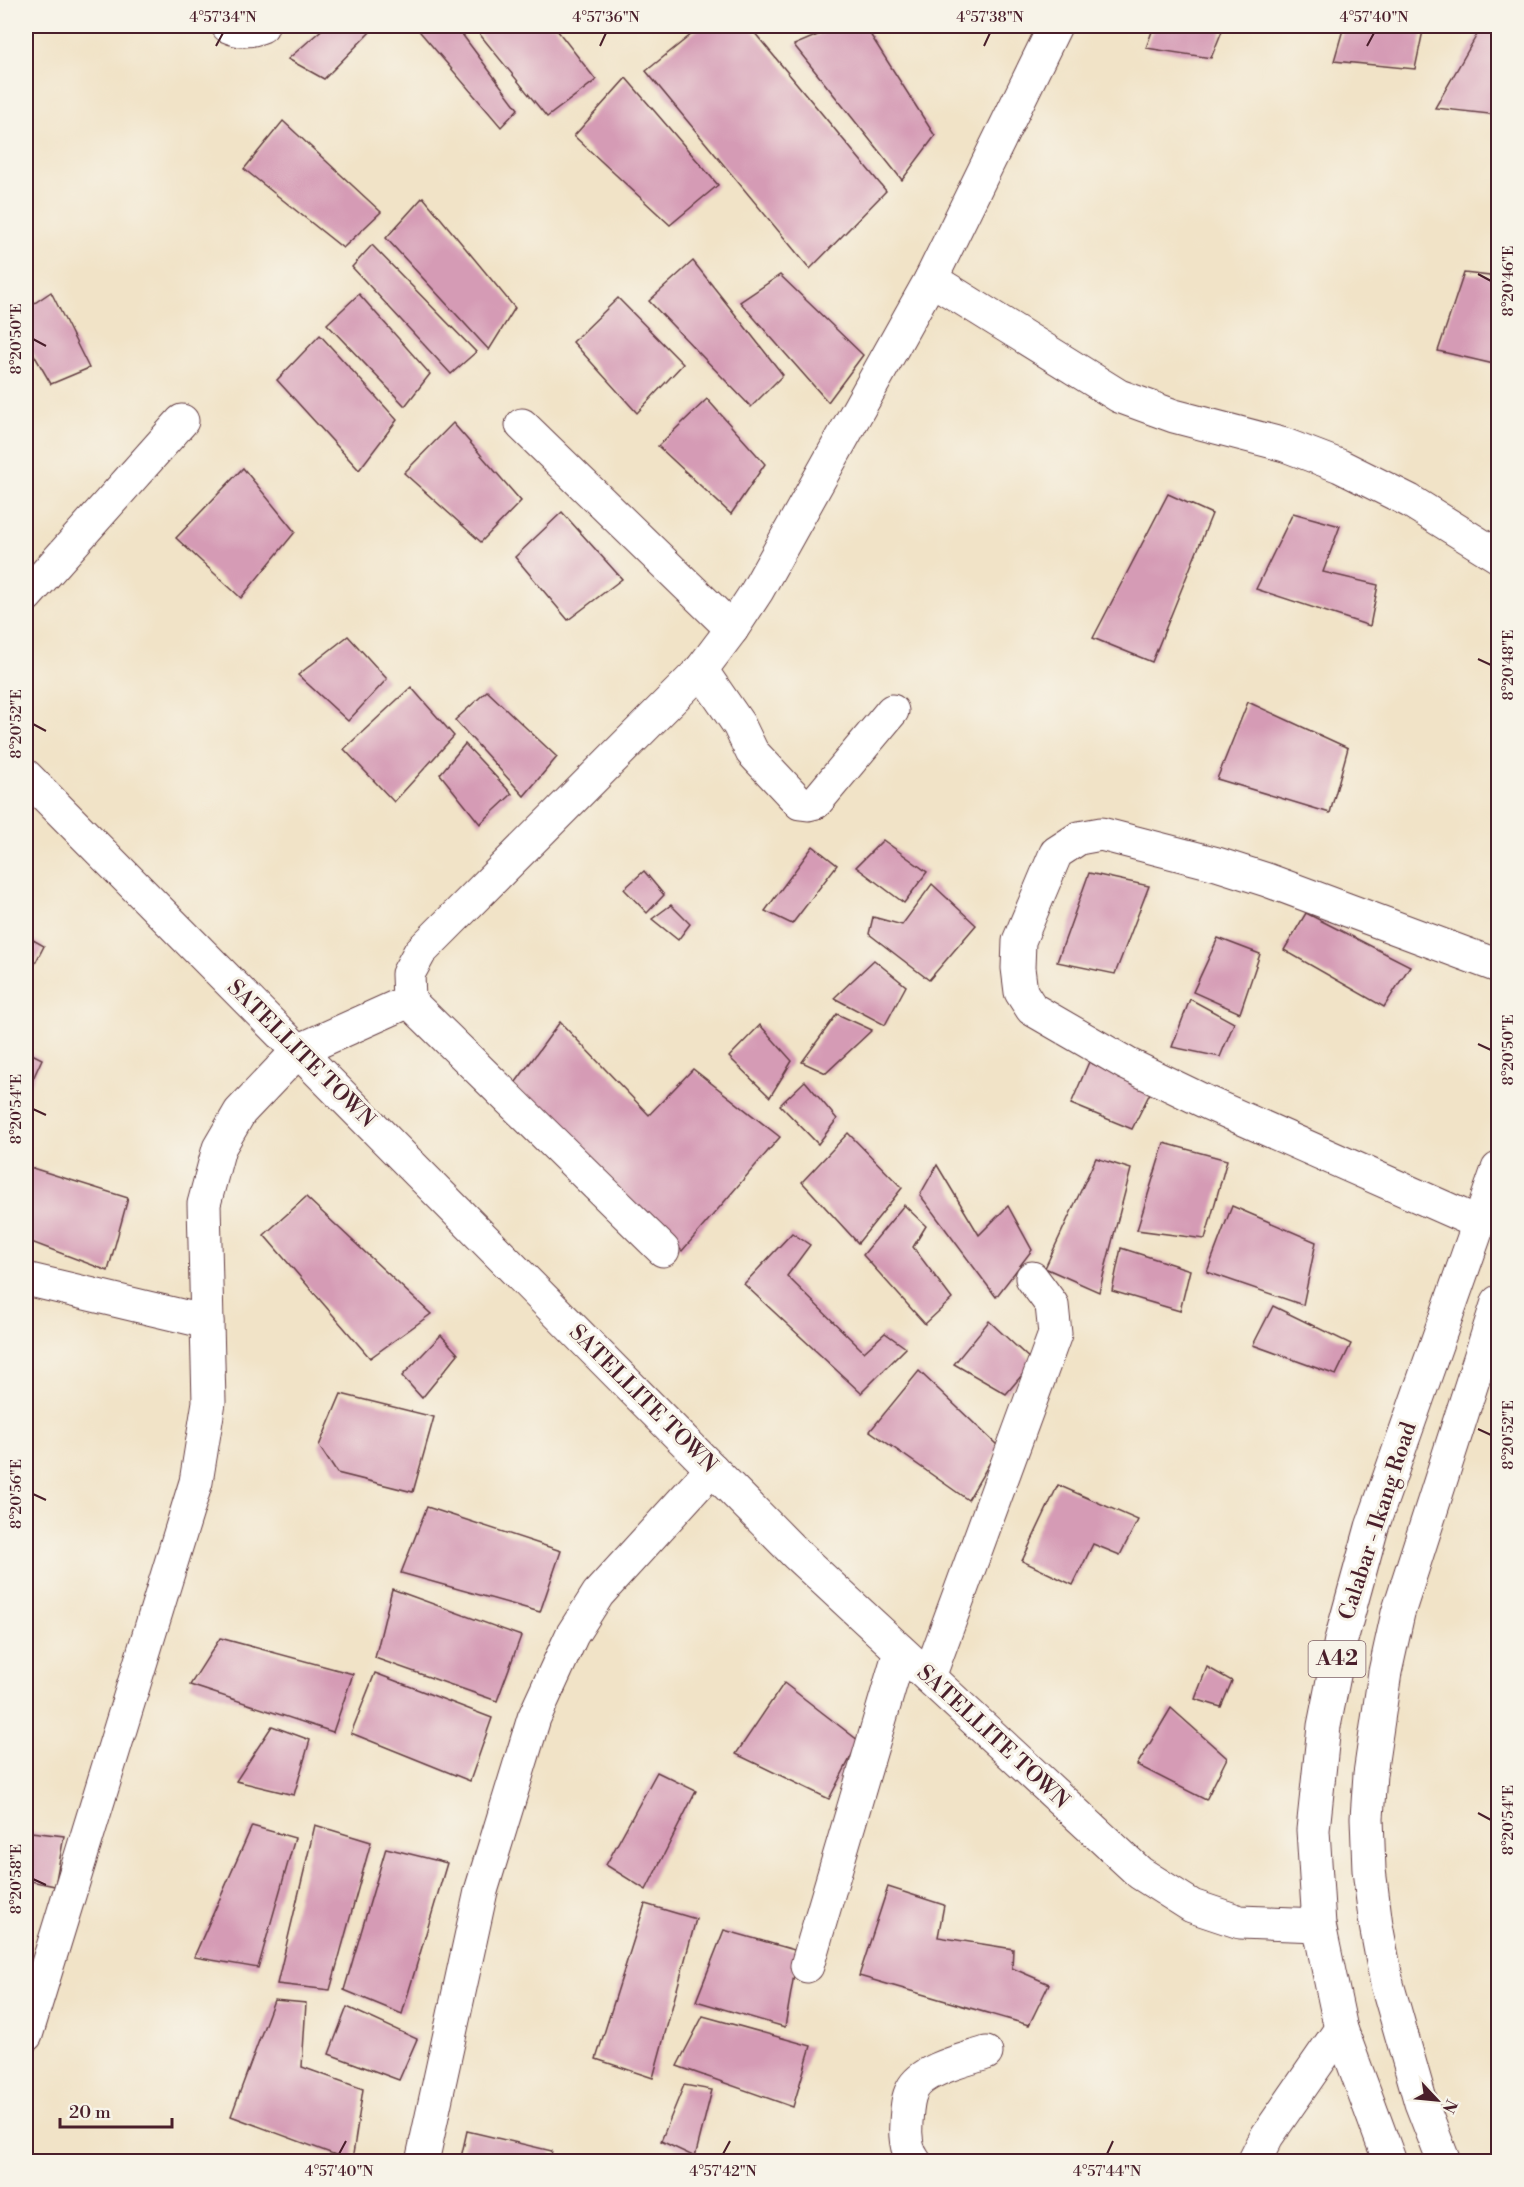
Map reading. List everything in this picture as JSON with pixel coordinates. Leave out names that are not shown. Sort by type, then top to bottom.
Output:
[{"type":"street","points":[[228,26],[250,31],[262,26]]},
{"type":"street","points":[[663,1250],[409,1001],[408,974],[420,952],[701,670],[732,629],[757,591],[931,279],[1055,26]]},
{"type":"street","points":[[931,279],[1119,396],[1174,416],[1285,445],[1340,466],[1410,501],[1498,556]]},
{"type":"street","points":[[26,596],[182,422]]},
{"type":"street","points":[[522,425],[732,629]]},
{"type":"street","points":[[701,670],[739,725],[752,752],[800,803],[816,802],[892,711]]},
{"type":"street","name":"SATELLITE TOWN","points":[[26,776],[796,1554],[1140,1873],[1192,1906],[1240,1922],[1319,1925]]},
{"type":"street","points":[[1479,1223],[1210,1104],[1127,1064],[1032,1009],[1021,992],[1018,968],[1019,941],[1056,853],[1079,838],[1101,834],[1217,864],[1267,880],[1498,966]]},
{"type":"street","points":[[26,2034],[196,1482],[209,1402],[204,1204],[219,1148],[240,1112],[298,1051],[409,1001]]},
{"type":"street","name":"Calabar - Ikang Road","points":[[1390,2162],[1341,2029],[1319,1925],[1313,1830],[1324,1726],[1341,1640],[1372,1527],[1498,1169]]},
{"type":"street","points":[[929,1677],[1055,1334],[1052,1305],[1032,1278]]},
{"type":"street","points":[[26,1279],[207,1322]]},
{"type":"street","name":"Calabar - Ikang Road","points":[[1444,2162],[1421,2103],[1387,1984],[1371,1881],[1367,1818],[1370,1774],[1398,1613],[1498,1302]]},
{"type":"street","points":[[422,2162],[481,1891],[534,1718],[572,1635],[598,1594],[712,1469]]},
{"type":"street","points":[[807,1966],[900,1651]]},
{"type":"street","points":[[1254,2162],[1267,2136],[1341,2029]]},
{"type":"street","points":[[915,2162],[909,2154],[906,2127],[912,2088],[924,2075],[986,2053]]},
{"type":"building","points":[[326,26],[363,26],[370,32],[324,79],[288,59]]},
{"type":"building","points":[[415,26],[456,26],[518,109],[501,127]]},
{"type":"building","points":[[473,26],[554,26],[596,80],[547,117]]},
{"type":"building","points":[[702,26],[749,26],[886,191],[810,269],[646,71]]},
{"type":"building","points":[[839,26],[865,26],[935,136],[902,180],[794,45]]},
{"type":"building","points":[[1154,26],[1224,26],[1211,58],[1146,48]]},
{"type":"building","points":[[1344,26],[1424,26],[1415,69],[1334,61]]},
{"type":"building","points":[[1482,26],[1498,30],[1498,115],[1435,108]]},
{"type":"building","points":[[626,78],[718,185],[670,225],[574,136]]},
{"type":"building","points":[[283,121],[381,212],[343,248],[244,169]]},
{"type":"building","points":[[423,197],[515,308],[489,350],[386,238]]},
{"type":"building","points":[[372,245],[476,352],[451,374],[352,267]]},
{"type":"building","points":[[693,261],[783,375],[751,407],[649,301]]},
{"type":"building","points":[[1464,273],[1498,277],[1498,365],[1438,351]]},
{"type":"building","points":[[780,275],[863,355],[828,402],[740,302]]},
{"type":"building","points":[[51,292],[89,368],[51,384],[26,341],[26,309]]},
{"type":"building","points":[[359,294],[430,374],[405,406],[327,324]]},
{"type":"building","points":[[618,298],[683,364],[637,413],[573,342]]},
{"type":"building","points":[[320,335],[397,420],[359,470],[277,380]]},
{"type":"building","points":[[707,399],[765,464],[731,514],[658,446]]},
{"type":"building","points":[[453,423],[521,501],[481,542],[404,473]]},
{"type":"building","points":[[243,468],[295,532],[241,598],[176,538]]},
{"type":"building","points":[[1168,494],[1212,514],[1152,662],[1093,638]]},
{"type":"building","points":[[562,512],[622,579],[568,620],[515,557]]},
{"type":"building","points":[[1293,513],[1340,526],[1323,572],[1378,585],[1370,626],[1256,589]]},
{"type":"building","points":[[348,636],[387,679],[348,721],[298,675]]},
{"type":"building","points":[[411,687],[454,736],[394,802],[344,749]]},
{"type":"building","points":[[487,691],[557,757],[524,796],[455,720]]},
{"type":"building","points":[[1248,702],[1348,748],[1330,813],[1217,779]]},
{"type":"building","points":[[465,744],[512,794],[480,824],[440,774]]},
{"type":"building","points":[[883,840],[927,872],[904,903],[856,867]]},
{"type":"building","points":[[813,846],[837,865],[792,924],[765,911]]},
{"type":"building","points":[[644,871],[664,895],[647,913],[624,889]]},
{"type":"building","points":[[1089,873],[1149,886],[1115,974],[1057,962]]},
{"type":"building","points":[[932,884],[976,925],[929,980],[869,934],[873,917],[902,925]]},
{"type":"building","points":[[671,905],[690,924],[678,940],[652,919]]},
{"type":"building","points":[[1306,913],[1410,966],[1384,1007],[1284,950]]},
{"type":"building","points":[[26,936],[44,946],[26,981]]},
{"type":"building","points":[[1218,938],[1260,954],[1240,1013],[1193,992]]},
{"type":"building","points":[[874,960],[906,986],[885,1025],[834,998]]},
{"type":"building","points":[[1190,999],[1234,1023],[1220,1057],[1172,1047]]},
{"type":"building","points":[[837,1014],[872,1030],[826,1073],[802,1062]]},
{"type":"building","points":[[560,1022],[649,1115],[693,1069],[780,1137],[682,1251],[513,1086]]},
{"type":"building","points":[[760,1025],[792,1061],[770,1097],[729,1057]]},
{"type":"building","points":[[26,1051],[42,1059],[26,1094]]},
{"type":"building","points":[[1089,1062],[1151,1091],[1132,1129],[1071,1104]]},
{"type":"building","points":[[805,1081],[837,1119],[818,1144],[780,1105]]},
{"type":"building","points":[[848,1133],[902,1188],[858,1243],[802,1182]]},
{"type":"building","points":[[1164,1143],[1227,1160],[1205,1239],[1137,1230]]},
{"type":"building","points":[[1096,1158],[1131,1169],[1099,1292],[1045,1268]]},
{"type":"building","points":[[937,1165],[979,1235],[1008,1206],[1032,1250],[996,1297],[920,1195]]},
{"type":"building","points":[[26,1166],[128,1198],[108,1271],[26,1240]]},
{"type":"building","points":[[306,1197],[431,1314],[370,1358],[264,1235]]},
{"type":"building","points":[[904,1205],[926,1226],[913,1247],[952,1299],[925,1324],[863,1255]]},
{"type":"building","points":[[1232,1206],[1316,1242],[1303,1305],[1207,1272]]},
{"type":"building","points":[[792,1233],[810,1245],[787,1276],[864,1352],[885,1333],[906,1348],[861,1393],[744,1284]]},
{"type":"building","points":[[1121,1248],[1190,1270],[1180,1311],[1112,1291]]},
{"type":"building","points":[[1273,1306],[1351,1344],[1336,1375],[1253,1345]]},
{"type":"building","points":[[989,1321],[1033,1362],[1006,1394],[954,1364]]},
{"type":"building","points":[[441,1335],[458,1354],[422,1398],[402,1376]]},
{"type":"building","points":[[919,1371],[999,1447],[968,1500],[870,1431]]},
{"type":"building","points":[[341,1394],[434,1417],[413,1492],[337,1473],[319,1446]]},
{"type":"building","points":[[1058,1485],[1138,1520],[1120,1555],[1093,1544],[1073,1585],[1022,1561]]},
{"type":"building","points":[[427,1507],[561,1551],[540,1612],[401,1573]]},
{"type":"building","points":[[392,1589],[521,1636],[497,1701],[375,1658]]},
{"type":"building","points":[[220,1638],[353,1674],[333,1732],[190,1685]]},
{"type":"building","points":[[1207,1667],[1232,1681],[1221,1707],[1195,1699]]},
{"type":"building","points":[[375,1673],[492,1718],[470,1781],[351,1733]]},
{"type":"building","points":[[784,1683],[859,1741],[829,1799],[736,1754]]},
{"type":"building","points":[[1171,1708],[1227,1758],[1206,1800],[1137,1765]]},
{"type":"building","points":[[272,1726],[310,1740],[294,1795],[236,1781]]},
{"type":"building","points":[[657,1772],[696,1791],[646,1890],[606,1865]]},
{"type":"building","points":[[315,1825],[371,1842],[330,1990],[277,1984]]},
{"type":"building","points":[[252,1826],[295,1838],[258,1968],[194,1957]]},
{"type":"building","points":[[31,1832],[64,1836],[55,1886],[26,1880],[26,1846]]},
{"type":"building","points":[[386,1848],[447,1863],[402,2014],[344,1990]]},
{"type":"building","points":[[888,1887],[944,1905],[938,1937],[1013,1949],[1012,1968],[1049,1984],[1029,2025],[859,1976]]},
{"type":"building","points":[[645,1904],[696,1919],[653,2078],[596,2059]]},
{"type":"building","points":[[724,1930],[798,1951],[785,2027],[696,2001]]},
{"type":"building","points":[[274,2000],[306,2003],[302,2067],[363,2089],[352,2161],[231,2116]]},
{"type":"building","points":[[347,2007],[417,2039],[399,2080],[329,2054]]},
{"type":"building","points":[[703,2016],[811,2046],[793,2107],[677,2066]]},
{"type":"building","points":[[684,2085],[712,2090],[695,2157],[661,2141]]},
{"type":"building","points":[[467,2131],[552,2151],[550,2162],[460,2162]]}]
